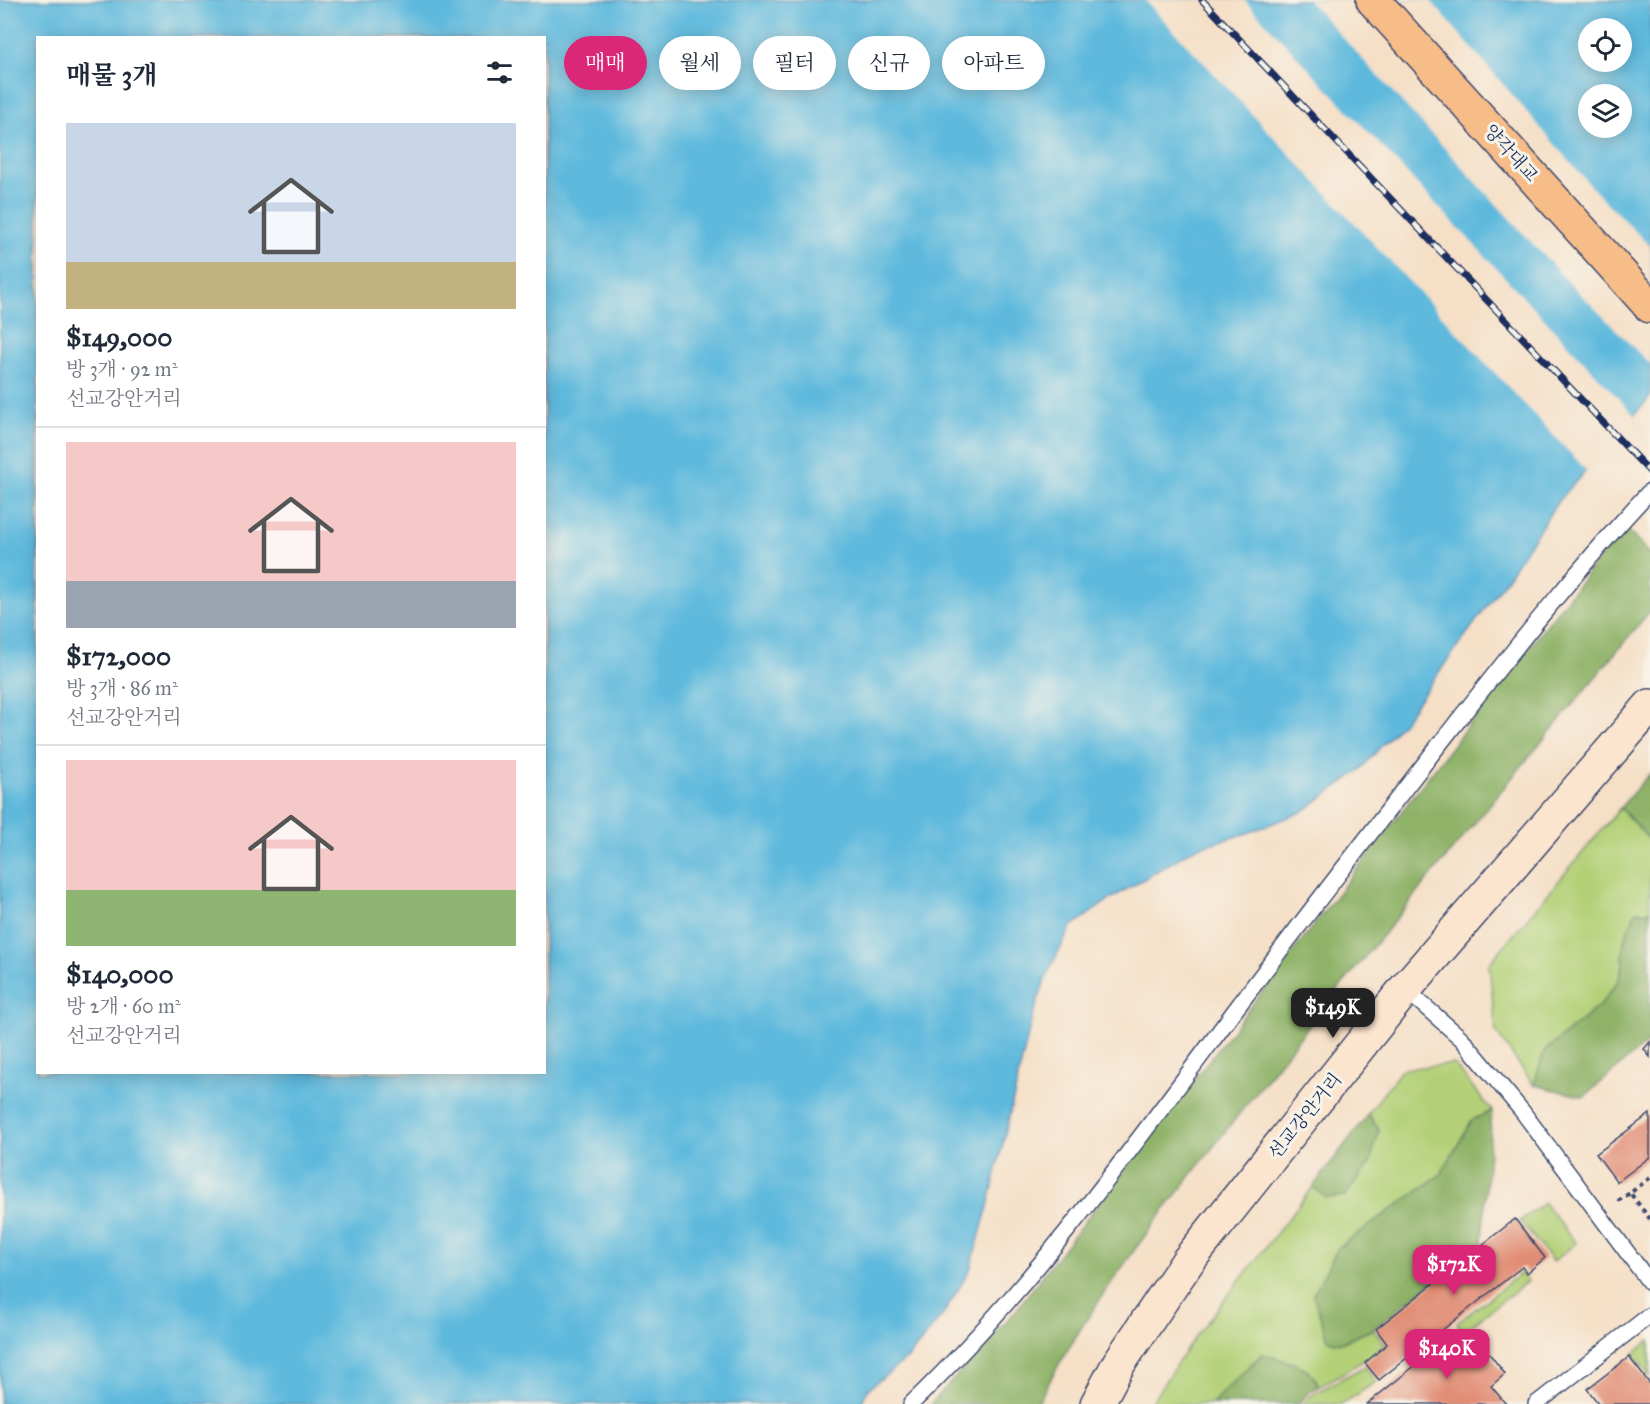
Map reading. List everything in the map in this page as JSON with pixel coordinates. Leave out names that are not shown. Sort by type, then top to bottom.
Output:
[{"type":"main road","name":"양각대교","points":[[1372,0],[1650,306]]},
{"type":"main road","name":"선교강안거리","points":[[1097,1404],[1119,1363],[1188,1261],[1405,989],[1650,706]]},
{"type":"lane","points":[[911,1404],[998,1314],[1088,1204],[1284,945],[1470,706],[1603,541],[1650,491]]},
{"type":"lane","points":[[1405,989],[1462,1039],[1522,1112],[1650,1283]]},
{"type":"lane","points":[[1536,1404],[1650,1315]]},
{"type":"path","points":[[1650,1178],[1630,1193],[1650,1219]]},
{"type":"green space","points":[[1626,529],[1650,554],[1650,611],[1354,970],[1198,1166],[1112,1281],[1060,1362],[1037,1404],[931,1404],[1013,1314],[1476,715],[1597,561]]},
{"type":"green space","points":[[1650,773],[1650,840],[1620,808]]},
{"type":"green space","points":[[1620,808],[1650,840],[1650,912],[1636,911],[1624,941],[1623,965],[1618,981],[1601,1004],[1544,1052],[1534,1085],[1496,1032],[1489,964]]},
{"type":"green space","points":[[1636,911],[1650,912],[1650,1040],[1584,1097],[1534,1085],[1544,1052],[1601,1004],[1618,981],[1623,965],[1624,941]]},
{"type":"green space","points":[[1454,1064],[1492,1111],[1472,1120],[1441,1174],[1338,1248],[1341,1343],[1373,1329],[1385,1344],[1365,1360],[1319,1387],[1316,1379],[1262,1354],[1211,1404],[1150,1404],[1190,1344],[1313,1187],[1326,1197],[1379,1130],[1368,1114],[1402,1069]]},
{"type":"green space","points":[[1492,1111],[1482,1242],[1373,1329],[1341,1343],[1328,1340],[1313,1295],[1338,1248],[1441,1174],[1472,1120]]},
{"type":"green space","points":[[1368,1114],[1379,1130],[1370,1163],[1345,1196],[1326,1198],[1313,1187]]},
{"type":"green space","points":[[1544,1203],[1576,1243],[1553,1262],[1520,1221]]},
{"type":"green space","points":[[1521,1273],[1528,1281],[1464,1331],[1457,1323]]},
{"type":"green space","points":[[1650,1340],[1650,1376],[1633,1354]]},
{"type":"green space","points":[[1262,1354],[1303,1368],[1310,1373],[1319,1387],[1306,1394],[1300,1404],[1211,1404]]},
{"type":"green space","points":[[1365,1366],[1376,1382],[1342,1404],[1304,1404],[1308,1397]]},
{"type":"water","points":[[0,0],[1650,0],[1650,397],[1557,503],[1505,581],[1403,722],[1359,771],[1302,812],[1245,834],[1195,848],[1109,900],[1071,927],[1046,977],[1031,1022],[990,1199],[970,1270],[944,1313],[909,1357],[868,1389],[861,1404],[0,1404]]},
{"type":"pier","points":[[1145,0],[1244,0],[1636,417],[1588,472]]},
{"type":"pier","points":[[1308,0],[1430,0],[1597,193],[1650,246],[1650,364],[1559,272]]},
{"type":"building","points":[[1650,1042],[1650,1057],[1644,1049]]},
{"type":"building","points":[[1650,1114],[1650,1157],[1617,1182],[1596,1154]]},
{"type":"building","points":[[1515,1219],[1545,1258],[1527,1273],[1522,1267],[1379,1380],[1365,1363],[1387,1344],[1376,1329]]},
{"type":"building","points":[[1451,1337],[1470,1360],[1485,1348],[1505,1374],[1491,1386],[1506,1404],[1367,1404]]},
{"type":"building","points":[[1629,1357],[1650,1384],[1650,1404],[1599,1404],[1587,1389]]},
{"type":"railway","points":[[1202,0],[1650,472]]}]
